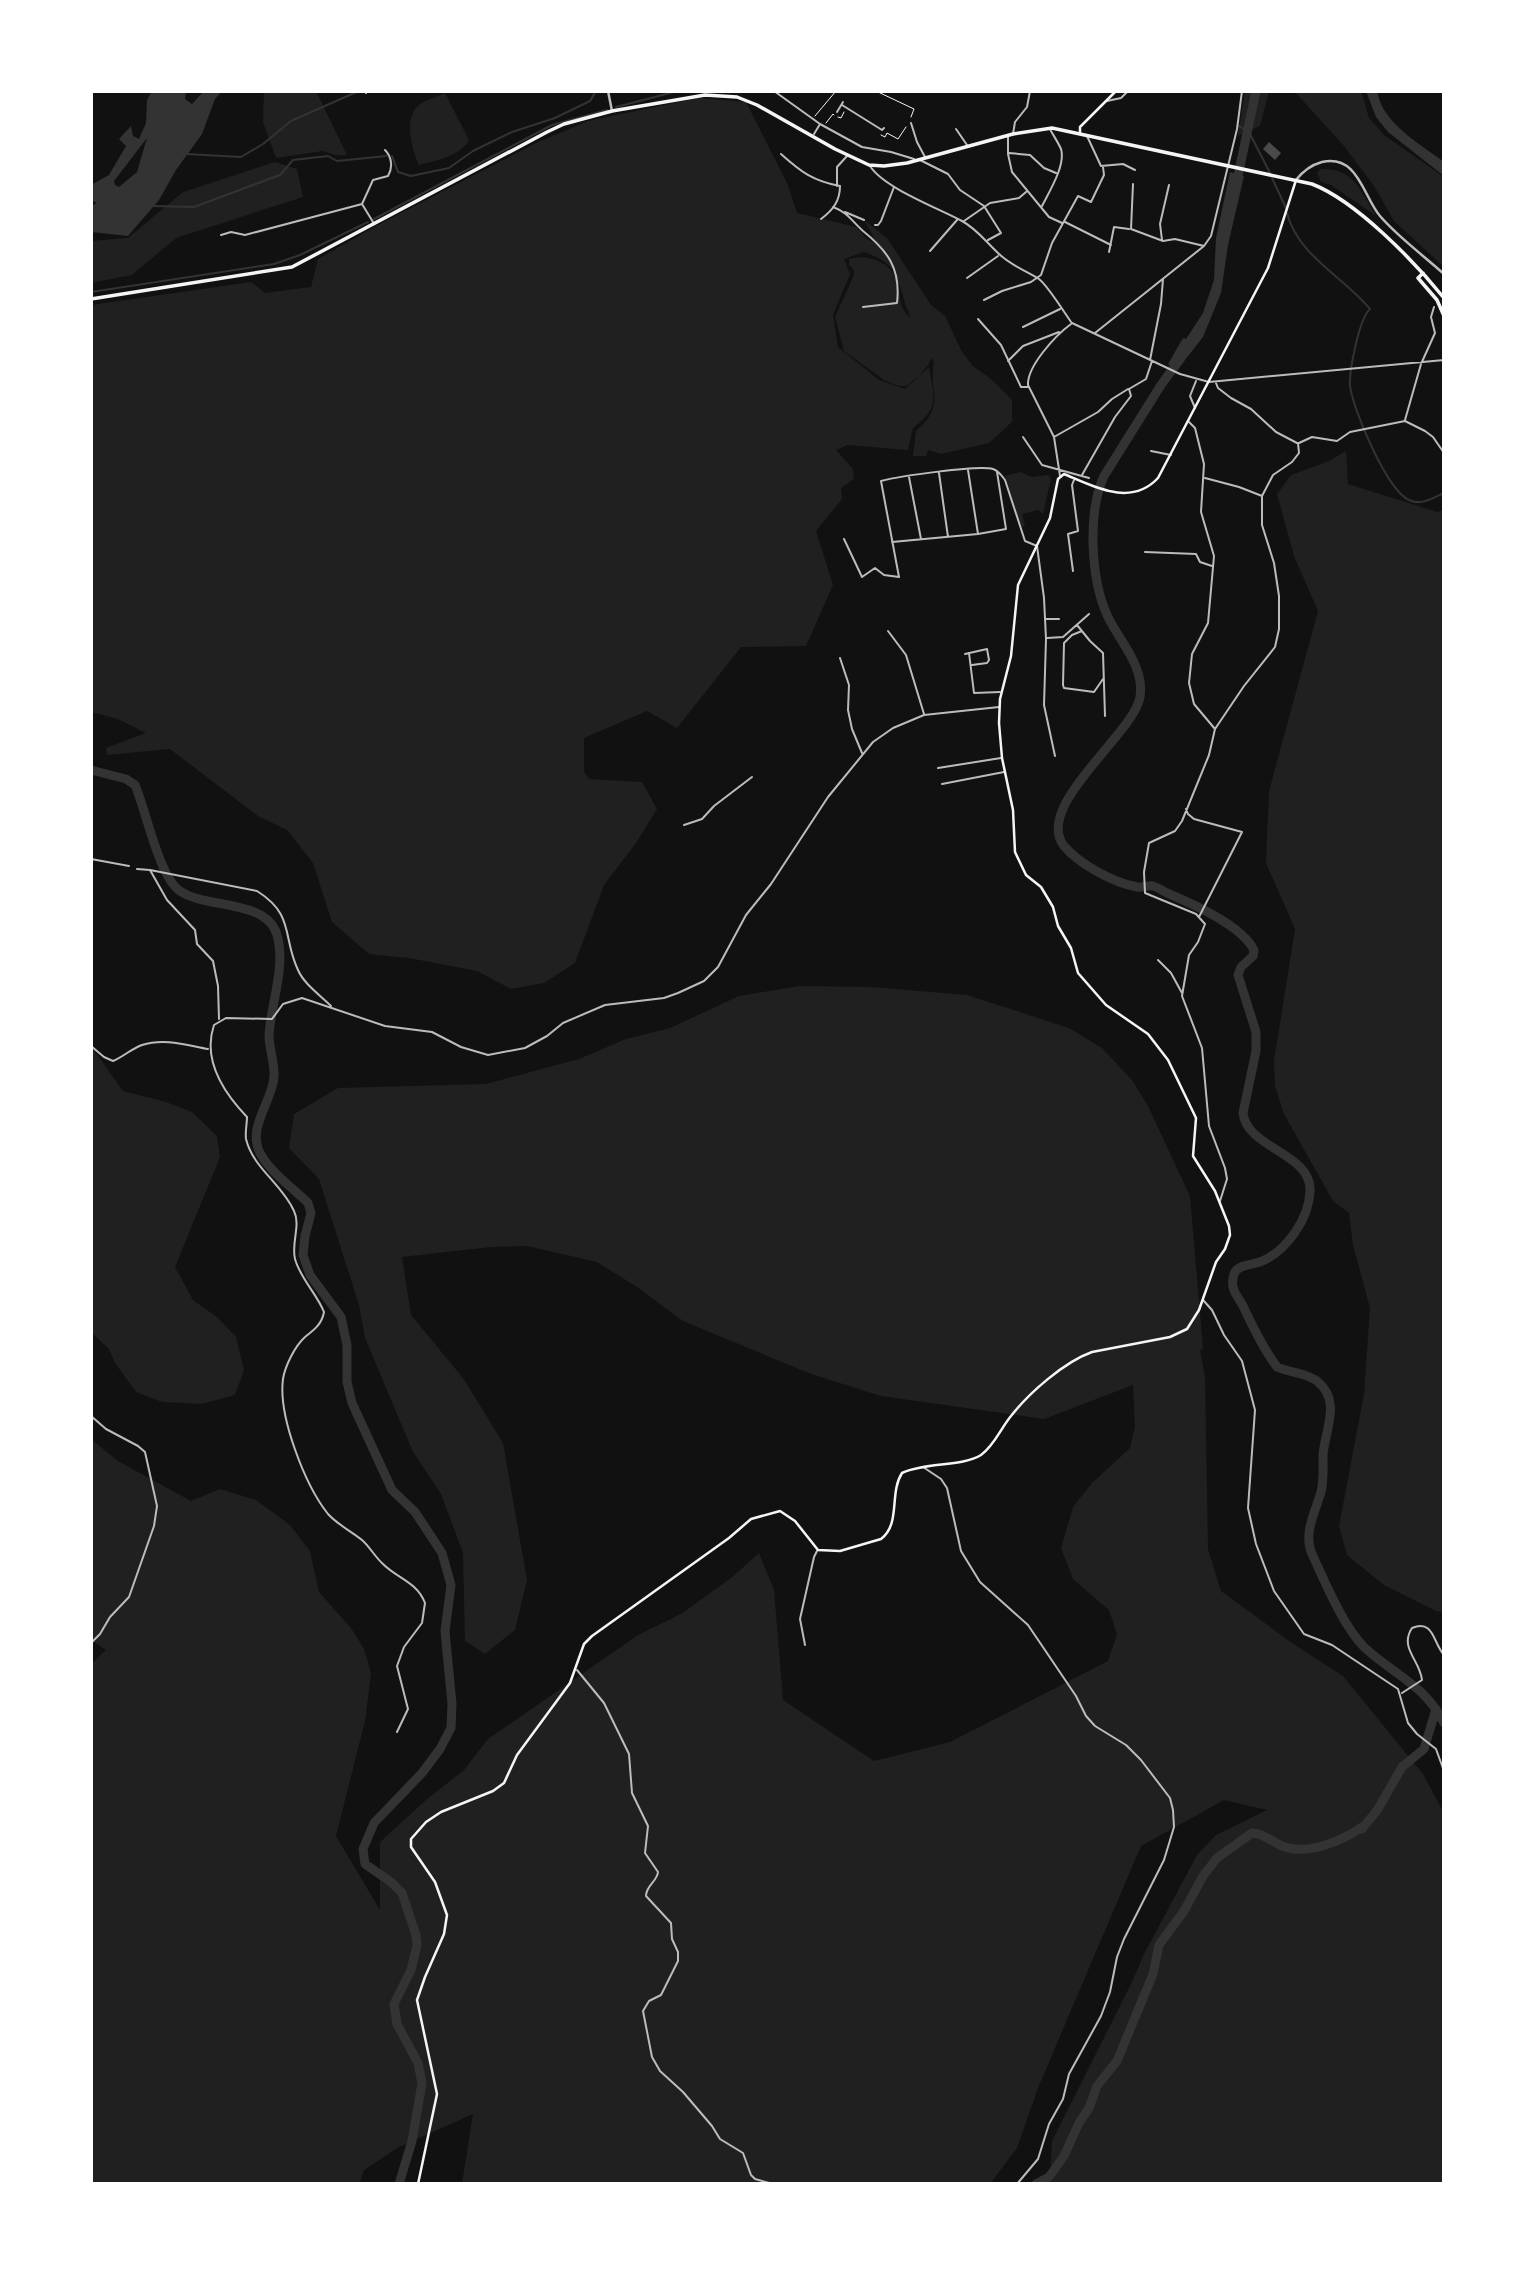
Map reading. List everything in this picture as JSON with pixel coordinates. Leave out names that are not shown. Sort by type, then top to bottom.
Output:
[{"type":"highway","points":[[91,299],[292,267],[547,132],[577,120],[612,111],[696,96],[737,97],[869,165],[884,166],[919,160],[1011,134],[1049,128],[1296,180],[1338,195],[1423,273],[1444,298]]},
{"type":"highway","points":[[1423,273],[1419,278],[1420,283],[1437,300],[1444,316]]},
{"type":"main road","points":[[1080,134],[1080,127],[1116,91]]},
{"type":"main road","points":[[418,2184],[438,2094],[417,2000],[444,1934],[447,1915],[435,1882],[411,1847],[411,1839],[426,1822],[441,1812],[493,1791],[504,1783],[517,1755],[570,1683],[584,1644],[751,1519],[780,1511],[795,1521],[818,1550],[840,1551],[873,1542],[887,1535],[893,1522],[897,1480],[902,1473],[964,1461],[984,1453],[1023,1402],[1061,1369],[1081,1356],[1180,1333],[1194,1321],[1216,1262],[1230,1236],[1229,1226],[1210,1182],[1193,1156],[1196,1118],[1184,1098],[1168,1060],[1148,1034],[1106,1005],[1079,973],[1071,948],[1058,926],[1053,907],[1041,887],[1026,875],[1019,862],[1015,852],[1013,810],[1002,758],[999,707],[1011,656],[1018,585],[1050,518],[1060,477],[1064,474],[1118,494],[1146,489],[1158,478],[1268,268],[1296,180]]},
{"type":"street","points":[[608,91],[612,111]]},
{"type":"street","points":[[774,91],[820,124],[862,146],[919,160],[948,174],[960,190],[984,206],[1001,233],[987,241]]},
{"type":"street","points":[[1030,91],[1027,107],[1011,134],[1008,153],[1012,172],[1049,217],[1111,245]]},
{"type":"street","points":[[1106,102],[1121,98],[1128,91]]},
{"type":"street","points":[[1094,333],[1204,246],[1211,236],[1237,128],[1242,91]]},
{"type":"street","points":[[837,112],[842,104],[882,130],[884,128]]},
{"type":"street","points":[[911,123],[925,158]]},
{"type":"street","points":[[813,137],[820,124]]},
{"type":"street","points":[[1041,208],[1049,189],[1056,183],[1062,151],[1049,128]]},
{"type":"street","points":[[956,129],[967,146]]},
{"type":"street","points":[[984,300],[1031,282],[1041,275],[1052,243],[1078,196],[1091,202],[1104,175],[1103,167],[1086,135]]},
{"type":"street","points":[[362,204],[373,180],[388,176],[391,171],[391,161],[384,150]]},
{"type":"street","points":[[1008,153],[1030,155],[1044,168],[1058,174]]},
{"type":"street","points":[[781,154],[794,166],[802,168],[810,178],[840,186],[840,199],[821,219]]},
{"type":"street","points":[[837,186],[837,167],[847,155]]},
{"type":"street","points":[[1296,180],[1307,169],[1328,161],[1339,163],[1355,172],[1381,217],[1444,274]]},
{"type":"street","points":[[1103,167],[1123,164],[1135,170]]},
{"type":"street","points":[[869,165],[876,175],[894,186],[979,232],[999,255],[1037,278],[1072,323],[1197,380],[1216,383],[1444,360]]},
{"type":"street","points":[[1131,229],[1133,184]]},
{"type":"street","points":[[1163,241],[1160,224],[1169,185]]},
{"type":"street","points":[[875,225],[880,221],[894,186]]},
{"type":"street","points":[[963,221],[984,206],[1019,198],[1026,192]]},
{"type":"street","points":[[362,204],[373,222]]},
{"type":"street","points":[[221,235],[231,232],[245,235],[362,204]]},
{"type":"street","points":[[833,207],[864,220]]},
{"type":"street","points":[[844,211],[862,230],[880,243],[896,274],[897,303],[863,307]]},
{"type":"street","points":[[930,251],[957,219]]},
{"type":"street","points":[[1109,252],[1114,227],[1131,229],[1163,241],[1175,239],[1204,246]]},
{"type":"street","points":[[967,278],[999,255]]},
{"type":"street","points":[[1054,437],[1098,412],[1112,399],[1146,379],[1161,304],[1163,278]]},
{"type":"street","points":[[1405,421],[1421,364],[1435,333],[1431,317],[1434,307]]},
{"type":"street","points":[[1023,327],[1061,309]]},
{"type":"street","points":[[978,319],[1001,345],[1021,387],[1029,387]]},
{"type":"street","points":[[1060,477],[1054,437],[1029,387],[1028,379],[1060,332],[1072,323]]},
{"type":"street","points":[[1008,361],[1023,346],[1060,332]]},
{"type":"street","points":[[1195,409],[1191,396],[1192,387],[1197,380]]},
{"type":"street","points":[[1216,383],[1218,388],[1251,409],[1276,432],[1298,443],[1312,437],[1338,441],[1350,432],[1405,421],[1425,430],[1444,453]]},
{"type":"street","points":[[1082,475],[1115,417],[1131,396],[1129,389]]},
{"type":"street","points":[[1189,422],[1195,428],[1204,464],[1201,512],[1212,547],[1213,567],[1208,623],[1192,654],[1189,683],[1194,704],[1215,729]]},
{"type":"street","points":[[1023,438],[1042,465],[1089,478]]},
{"type":"street","points":[[1183,994],[1189,956],[1205,924],[1196,914],[1145,893],[1144,872],[1149,843],[1175,831],[1209,754],[1215,729],[1275,647],[1279,629],[1278,589],[1274,563],[1262,525],[1262,496],[1273,475],[1292,462],[1299,453],[1298,443]]},
{"type":"street","points":[[1151,451],[1171,456]]},
{"type":"street","points":[[968,469],[978,534]]},
{"type":"street","points":[[844,539],[862,577],[875,568],[884,575],[899,576],[881,481],[968,469],[997,471],[1005,480],[1025,541],[1037,546],[1046,639],[1044,705],[1055,756]]},
{"type":"street","points":[[892,542],[1006,530],[997,471]]},
{"type":"street","points":[[939,472],[948,537]]},
{"type":"street","points":[[908,476],[921,539]]},
{"type":"street","points":[[1204,478],[1262,496]]},
{"type":"street","points":[[1073,571],[1068,534],[1078,531],[1072,485],[1075,479]]},
{"type":"street","points":[[1145,552],[1196,554],[1200,562],[1213,567]]},
{"type":"street","points":[[1046,639],[1063,637],[1089,614]]},
{"type":"street","points":[[1045,619],[1059,619]]},
{"type":"street","points":[[1077,625],[1103,653],[1105,716]]},
{"type":"street","points":[[888,631],[906,655],[924,715]]},
{"type":"street","points":[[1082,631],[1072,635],[1064,643],[1064,688],[1094,692],[1103,680]]},
{"type":"street","points":[[970,665],[987,663],[989,660],[986,649],[967,653],[974,693],[1001,692]]},
{"type":"street","points":[[840,658],[849,685],[848,710],[852,729],[863,754]]},
{"type":"street","points":[[397,1732],[408,1709],[397,1666],[404,1647],[422,1623],[425,1603],[418,1589],[383,1564],[361,1539],[335,1522],[327,1513],[310,1483],[287,1426],[283,1405],[285,1371],[297,1348],[320,1323],[324,1312],[295,1261],[293,1247],[296,1213],[284,1192],[254,1159],[246,1139],[247,1117],[223,1086],[209,1049],[214,1025],[226,1018],[272,1019],[279,1009],[295,999],[308,1000],[385,1026],[432,1032],[461,1047],[488,1055],[525,1048],[547,1037],[563,1023],[605,1005],[664,998],[697,985],[718,967],[747,915],[771,884],[828,797],[873,742],[924,715],[999,707]]},
{"type":"street","points":[[938,768],[1002,758]]},
{"type":"street","points":[[942,784],[1005,772]]},
{"type":"street","points":[[684,825],[702,820],[714,806],[752,777]]},
{"type":"street","points":[[1186,810],[1201,821],[1242,832],[1199,918]]},
{"type":"street","points":[[91,859],[129,866]]},
{"type":"street","points":[[137,869],[178,874],[257,891],[268,898],[278,908],[288,929],[298,970],[307,983],[332,1007]]},
{"type":"street","points":[[150,870],[167,900],[195,930],[197,944],[213,961],[218,986],[219,1020]]},
{"type":"street","points":[[1158,960],[1171,973],[1183,994],[1202,1048],[1209,1126],[1227,1179],[1219,1203]]},
{"type":"street","points":[[91,1046],[113,1061],[142,1045],[162,1041],[209,1049]]},
{"type":"street","points":[[1203,1300],[1212,1310],[1224,1335],[1242,1361],[1255,1410],[1249,1516],[1256,1544],[1274,1591],[1304,1634],[1332,1645],[1394,1685],[1401,1693],[1408,1723],[1436,1749],[1444,1771]]},
{"type":"street","points":[[91,1416],[106,1429],[145,1452],[157,1506],[154,1526],[129,1597],[91,1643]]},
{"type":"street","points":[[922,1467],[941,1479],[947,1488],[961,1551],[980,1582],[1028,1625],[1076,1696],[1086,1716],[1095,1726],[1126,1745],[1142,1760],[1170,1798],[1174,1810],[1174,1827],[1164,1860],[1124,1939],[1101,2016],[1069,2074],[1063,2099],[1049,2124],[1038,2159],[1017,2184]]},
{"type":"street","points":[[805,1645],[800,1619],[814,1557],[818,1550]]},
{"type":"street","points":[[1401,1693],[1422,1680],[1421,1671],[1408,1650],[1410,1631],[1420,1626],[1429,1628],[1444,1655]]},
{"type":"street","points":[[575,1667],[604,1703],[629,1754],[632,1793],[648,1826],[645,1853],[658,1872],[658,1877],[648,1886],[646,1896],[671,1923],[672,1939],[678,1952],[678,1961],[661,1995],[649,2001],[643,2011],[652,2057],[660,2071],[683,2092],[720,2139],[743,2153],[751,2175],[755,2179],[773,2184]]},
{"type":"shaded area","points":[[152,91],[186,91],[185,99],[192,104],[204,91],[222,91],[215,99],[202,134],[176,170],[159,200],[128,236],[91,232],[91,206],[97,203],[91,200],[91,185],[109,175],[126,146],[119,139],[131,126],[133,136],[139,139],[146,123],[147,100]],"holes":[[[147,138],[137,172],[119,187],[115,185],[114,181]]]},
{"type":"shaded area","points":[[264,91],[316,91],[347,155],[323,151],[276,158],[263,122]]},
{"type":"shaded area","points":[[1245,91],[1269,91],[1260,126],[1238,136]]},
{"type":"shaded area","points":[[1294,91],[1361,91],[1369,118],[1384,135],[1444,177],[1444,267],[1394,221],[1374,186],[1344,146]]},
{"type":"shaded area","points":[[1366,91],[1377,91],[1380,102],[1394,123],[1444,162],[1444,176],[1388,132],[1376,117]]},
{"type":"shaded area","points":[[445,93],[469,140],[454,154],[419,165],[410,134],[411,118],[419,105]]},
{"type":"shaded area","points":[[698,98],[746,102],[788,185],[797,213],[856,227],[866,238],[878,245],[864,220],[887,238],[931,305],[945,316],[962,352],[973,366],[1012,400],[1012,422],[989,443],[941,454],[928,450],[926,456],[913,456],[916,431],[934,406],[934,362],[931,358],[919,376],[929,367],[933,401],[928,414],[913,428],[908,450],[847,445],[836,450],[853,469],[854,479],[841,488],[842,499],[816,531],[833,585],[806,646],[741,647],[677,728],[647,711],[584,738],[584,772],[589,779],[642,782],[657,809],[636,843],[604,885],[575,963],[544,983],[511,989],[477,971],[409,958],[369,954],[332,922],[313,863],[287,830],[258,816],[170,749],[107,755],[106,748],[146,733],[118,719],[91,712],[91,305],[251,282],[265,293],[311,287],[318,259],[538,142],[588,121]],"holes":[[[864,252],[887,264],[897,278],[911,318],[902,306],[895,276],[885,265],[863,257],[849,259],[854,275],[835,317],[844,351],[884,380],[906,386],[918,377],[905,389],[879,380],[838,347],[833,315],[850,274],[844,259]]]},
{"type":"shaded area","points":[[275,162],[297,169],[303,197],[176,238],[132,275],[91,283],[91,241],[128,238],[183,192]]},
{"type":"shaded area","points":[[1321,169],[1341,172],[1349,177],[1361,190],[1376,216],[1331,185],[1321,182],[1317,173]]},
{"type":"shaded area","points":[[1230,172],[1244,176],[1228,245],[1221,293],[1203,337],[1178,369],[1168,364],[1183,338],[1186,339],[1203,313],[1214,280],[1216,238]]},
{"type":"shaded area","points":[[1346,451],[1348,484],[1437,512],[1444,510],[1444,1612],[1436,1611],[1384,1585],[1347,1555],[1339,1526],[1364,1394],[1370,1308],[1353,1245],[1349,1213],[1333,1201],[1284,1114],[1275,1086],[1274,1061],[1295,929],[1266,863],[1269,791],[1318,611],[1294,556],[1277,494],[1291,475],[1329,461]]},
{"type":"shaded area","points":[[1021,472],[1031,477],[1049,475],[1051,479],[1043,514],[1038,510],[1022,514],[1025,526],[1021,527],[1005,476]]},
{"type":"shaded area","points":[[799,986],[871,987],[967,995],[1069,1028],[1102,1048],[1132,1080],[1148,1106],[1190,1196],[1203,1348],[1200,1351],[1205,1376],[1208,1549],[1221,1591],[1343,1676],[1423,1774],[1444,1813],[1444,2184],[1050,2184],[1052,2141],[1144,1954],[1197,1855],[1216,1835],[1267,1810],[1224,1800],[1141,1846],[1038,2088],[1017,2148],[990,2184],[462,2184],[473,2114],[399,2147],[364,2170],[359,2184],[91,2184],[91,1664],[106,1650],[91,1640],[91,1439],[118,1461],[191,1501],[220,1489],[256,1500],[290,1525],[310,1551],[319,1592],[351,1628],[364,1649],[371,1673],[365,1721],[336,1836],[380,1910],[380,1842],[464,1770],[488,1739],[638,1635],[681,1614],[731,1578],[759,1553],[774,1590],[783,1700],[874,1761],[950,1742],[1108,1661],[1117,1634],[1109,1610],[1073,1579],[1061,1548],[1073,1507],[1092,1483],[1130,1448],[1135,1426],[1133,1385],[1044,1419],[881,1396],[811,1374],[683,1321],[597,1262],[527,1246],[491,1247],[402,1257],[411,1315],[463,1378],[503,1443],[527,1580],[515,1630],[485,1654],[465,1641],[463,1553],[441,1494],[413,1452],[365,1338],[359,1305],[319,1179],[289,1148],[294,1114],[338,1088],[486,1084],[579,1059],[626,1039],[670,1028],[739,996]]},
{"type":"shaded area","points":[[91,1046],[123,1091],[192,1112],[217,1136],[220,1157],[175,1267],[193,1300],[217,1317],[236,1337],[244,1370],[235,1395],[202,1404],[162,1402],[136,1392],[115,1363],[109,1349],[91,1332]]},
{"type":"building","points":[[1269,142],[1281,153],[1275,160],[1263,149]]},
{"type":"waterway","points":[[293,120],[359,91]]},
{"type":"waterway","points":[[392,156],[398,172],[411,176],[449,168],[473,151],[512,132],[555,118],[590,101],[596,91]]},
{"type":"waterway","points":[[616,107],[678,91]]},
{"type":"waterway","points":[[1236,185],[1256,91]]},
{"type":"waterway","points":[[374,219],[552,125],[607,110]]},
{"type":"waterway","points":[[186,154],[241,157],[263,144],[291,121]]},
{"type":"waterway","points":[[1239,126],[1249,132],[1270,173]]},
{"type":"waterway","points":[[153,206],[194,207],[280,175],[293,160],[328,156],[337,161],[386,156]]},
{"type":"waterway","points":[[1272,178],[1286,208]]},
{"type":"waterway","points":[[1287,213],[1301,242],[1311,254],[1370,309],[1362,323],[1356,346],[1350,386],[1364,430],[1381,466],[1400,493],[1413,502],[1422,502],[1444,493]]},
{"type":"waterway","points":[[91,292],[274,264],[300,255],[368,222]]},
{"type":"waterway","points":[[1180,359],[1104,476],[1095,508],[1093,546],[1097,583],[1107,615],[1135,664],[1141,686],[1140,697],[1134,712],[1073,791],[1062,811],[1058,830],[1064,846],[1088,866],[1128,885],[1155,887],[1203,909],[1239,932],[1254,950],[1253,956],[1241,967],[1238,975],[1256,1032],[1256,1051],[1243,1113],[1247,1125],[1255,1135],[1301,1168],[1308,1178],[1310,1191],[1301,1223],[1287,1243],[1270,1257],[1237,1269],[1233,1277],[1233,1287],[1258,1337],[1277,1367],[1312,1378],[1325,1389],[1329,1397],[1330,1416],[1323,1455],[1322,1487],[1309,1539],[1312,1554],[1329,1590],[1356,1638],[1375,1657],[1418,1689],[1444,1723]]},
{"type":"waterway","points":[[91,770],[126,779],[135,785],[159,858],[172,883],[180,891],[191,897],[261,915],[271,924],[277,935],[280,960],[269,1035],[274,1077],[258,1124],[257,1143],[260,1153],[270,1167],[308,1203],[311,1213],[303,1255],[310,1275],[341,1317],[347,1345],[347,1382],[352,1403],[392,1490],[415,1512],[442,1553],[451,1585],[445,1631],[452,1704],[451,1728],[440,1749],[422,1773],[374,1823],[363,1849],[365,1864],[402,1893],[416,1935],[417,1945],[411,1970],[394,2004],[397,2024],[418,2063],[422,2083],[412,2141],[399,2184]]},
{"type":"waterway","points":[[1036,2184],[1049,2177],[1064,2156],[1089,2108],[1097,2086],[1117,2061],[1153,1974],[1159,1945],[1217,1858],[1252,1833],[1282,1846],[1302,1849],[1324,1846],[1362,1829],[1378,1809],[1402,1767],[1424,1749],[1436,1709]]}]
